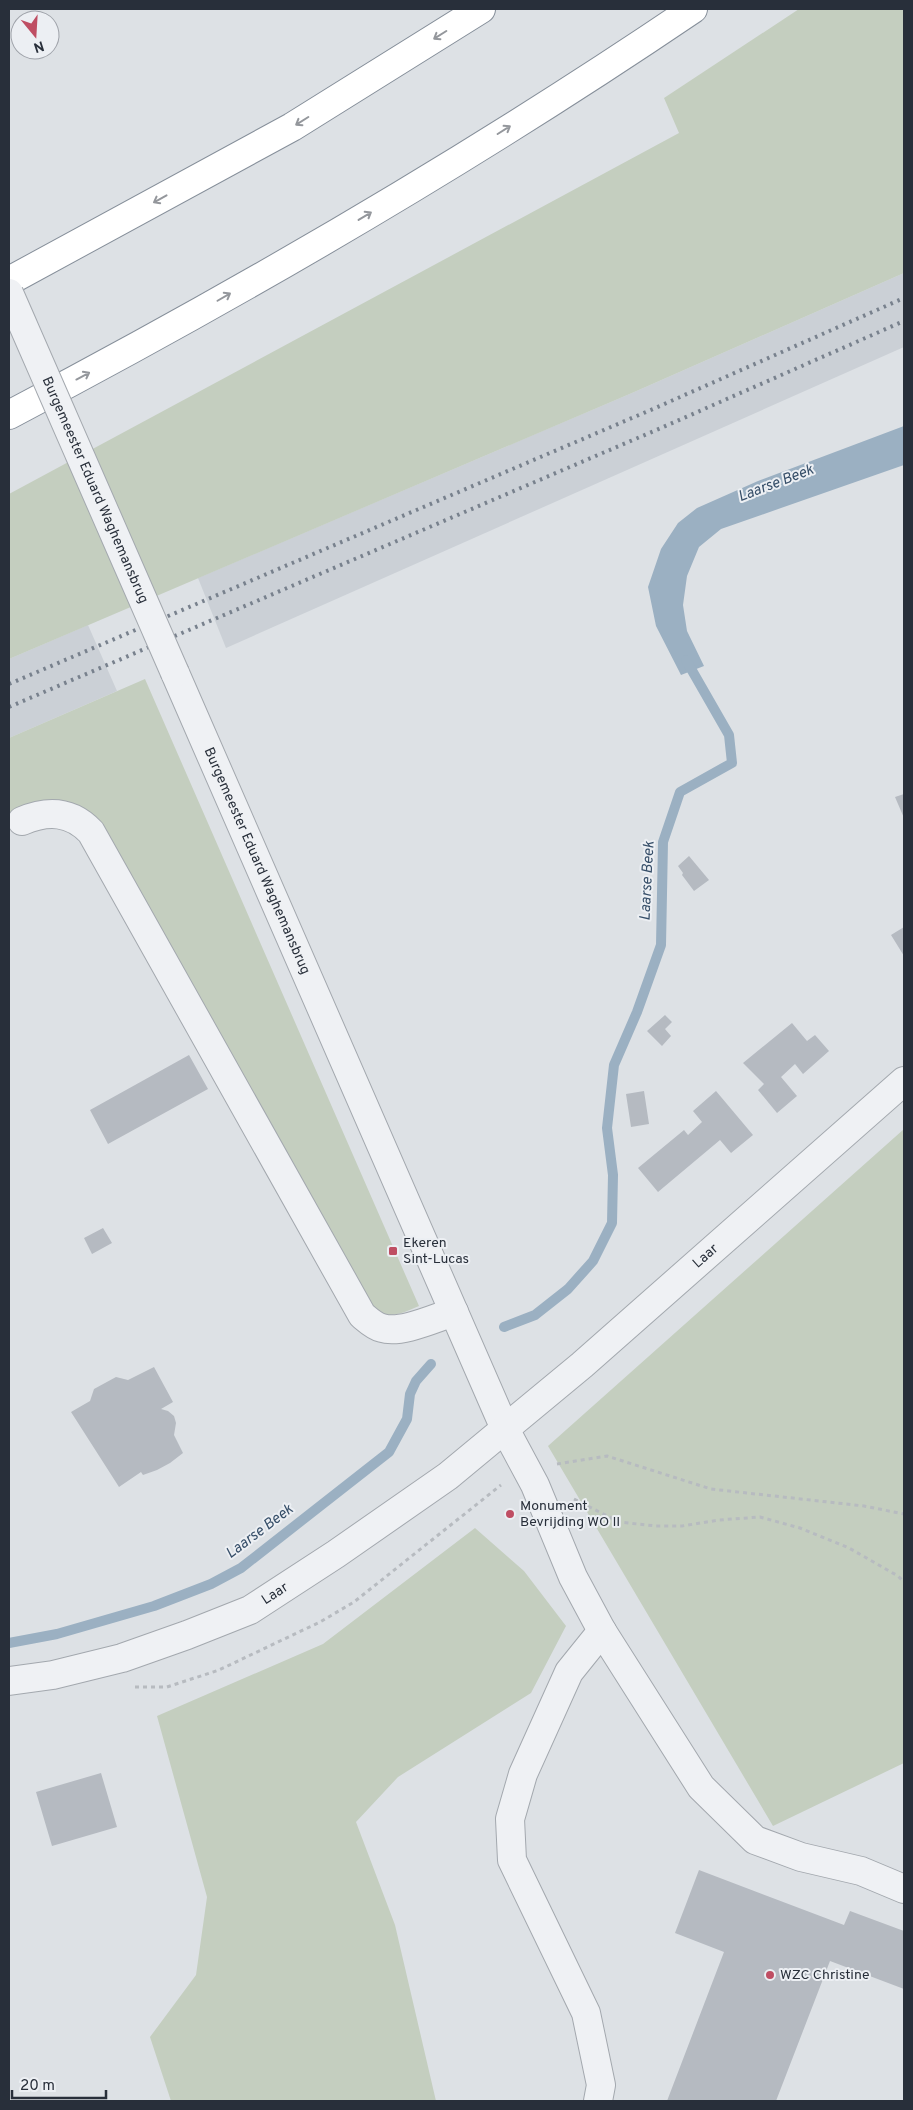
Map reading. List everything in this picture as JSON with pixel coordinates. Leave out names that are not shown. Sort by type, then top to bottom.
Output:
[{"type":"highway","points":[[9,282],[292,127],[481,9]]},
{"type":"highway","points":[[9,416],[117,358],[366,216],[620,58],[693,9]]},
{"type":"street","name":"Burgemeester Eduard Waghemansbrug","points":[[9,293],[505,1429]]},
{"type":"street","points":[[22,821],[33,816],[61,814],[81,822],[91,832],[362,1315],[382,1328],[393,1329],[406,1327],[454,1312]]},
{"type":"street","name":"Laar","points":[[9,1681],[53,1675],[122,1658],[187,1635],[250,1610],[336,1554],[448,1476],[582,1365],[904,1081]]},
{"type":"street","points":[[505,1429],[528,1467],[573,1577],[602,1631],[701,1787],[755,1840],[801,1857],[861,1871],[904,1889]]},
{"type":"street","points":[[598,2101],[601,2084],[586,2012],[512,1860],[510,1819],[523,1774],[569,1672],[602,1631]]},
{"type":"path","points":[[528,1467],[607,1456],[711,1488],[864,1506],[904,1514]]},
{"type":"path","points":[[572,1498],[619,1522],[656,1526],[682,1526],[719,1520],[760,1517],[800,1528],[849,1548],[898,1576],[904,1582]]},
{"type":"shaded area","points":[[904,273],[904,347],[226,648],[198,578],[632,393]]},
{"type":"shaded area","points":[[88,625],[117,691],[9,738],[9,659]]},
{"type":"green space","points":[[799,9],[904,9],[904,273],[632,393],[9,659],[9,494],[679,133],[664,98]]},
{"type":"green space","points":[[145,679],[419,1306],[413,1309],[393,1315],[376,1315],[91,816],[39,805],[9,816],[9,738]]},
{"type":"green space","points":[[904,1129],[904,1763],[773,1826],[548,1446]]},
{"type":"green space","points":[[475,1528],[524,1571],[566,1626],[531,1693],[398,1777],[356,1822],[395,1925],[436,2101],[171,2101],[150,2037],[196,1975],[207,1897],[157,1716],[323,1644]]},
{"type":"water","points":[[904,426],[904,465],[721,529],[699,547],[687,576],[683,605],[687,631],[704,666],[681,675],[656,626],[648,587],[661,549],[678,523],[697,508],[758,481]]},
{"type":"building","points":[[904,794],[904,818],[895,797]]},
{"type":"building","points":[[689,856],[709,880],[694,891],[678,866]]},
{"type":"building","points":[[904,927],[904,956],[891,935]]},
{"type":"building","points":[[665,1015],[672,1022],[665,1029],[671,1036],[662,1046],[647,1031]]},
{"type":"building","points":[[792,1023],[807,1041],[815,1035],[829,1051],[803,1074],[795,1064],[781,1077],[797,1096],[777,1113],[758,1090],[764,1084],[743,1063]]},
{"type":"building","points":[[189,1055],[208,1089],[108,1144],[90,1110]]},
{"type":"building","points":[[644,1091],[649,1124],[631,1127],[626,1094]]},
{"type":"building","points":[[716,1091],[753,1135],[731,1153],[720,1140],[658,1192],[638,1168],[684,1130],[688,1135],[702,1122],[693,1111]]},
{"type":"building","points":[[103,1228],[112,1243],[92,1254],[84,1238]]},
{"type":"building","points":[[154,1367],[173,1402],[161,1409],[168,1411],[174,1416],[176,1423],[174,1435],[183,1453],[157,1470],[143,1475],[141,1472],[119,1487],[71,1412],[90,1401],[94,1389],[116,1377],[128,1380]]},
{"type":"building","points":[[101,1773],[117,1827],[52,1846],[36,1792]]},
{"type":"building","name":"WZC Christine","points":[[699,1870],[844,1925],[850,1911],[904,1931],[904,1989],[830,1961],[776,2101],[667,2101],[724,1952],[675,1933]]},
{"type":"waterway","name":"Laarse Beek","points":[[504,1327],[535,1315],[568,1289],[593,1261],[612,1223],[613,1175],[607,1128],[614,1065],[637,1012],[661,945],[663,842],[680,792],[732,763],[729,735],[686,660]]},
{"type":"waterway","name":"Laarse Beek","points":[[9,1643],[57,1634],[154,1606],[211,1584],[241,1568],[389,1452],[407,1419],[410,1394],[416,1381],[431,1364]]},
{"type":"railway","points":[[9,684],[653,409],[904,298]]},
{"type":"railway","points":[[9,707],[661,428],[904,321]]},
{"type":"place","name":"Ekeren Sint-Lucas","points":[[393,1251]]},
{"type":"place","name":"Monument Bevrijding WO II","points":[[510,1514]]},
{"type":"place","name":"WZC Christine","points":[[770,1975]]}]
